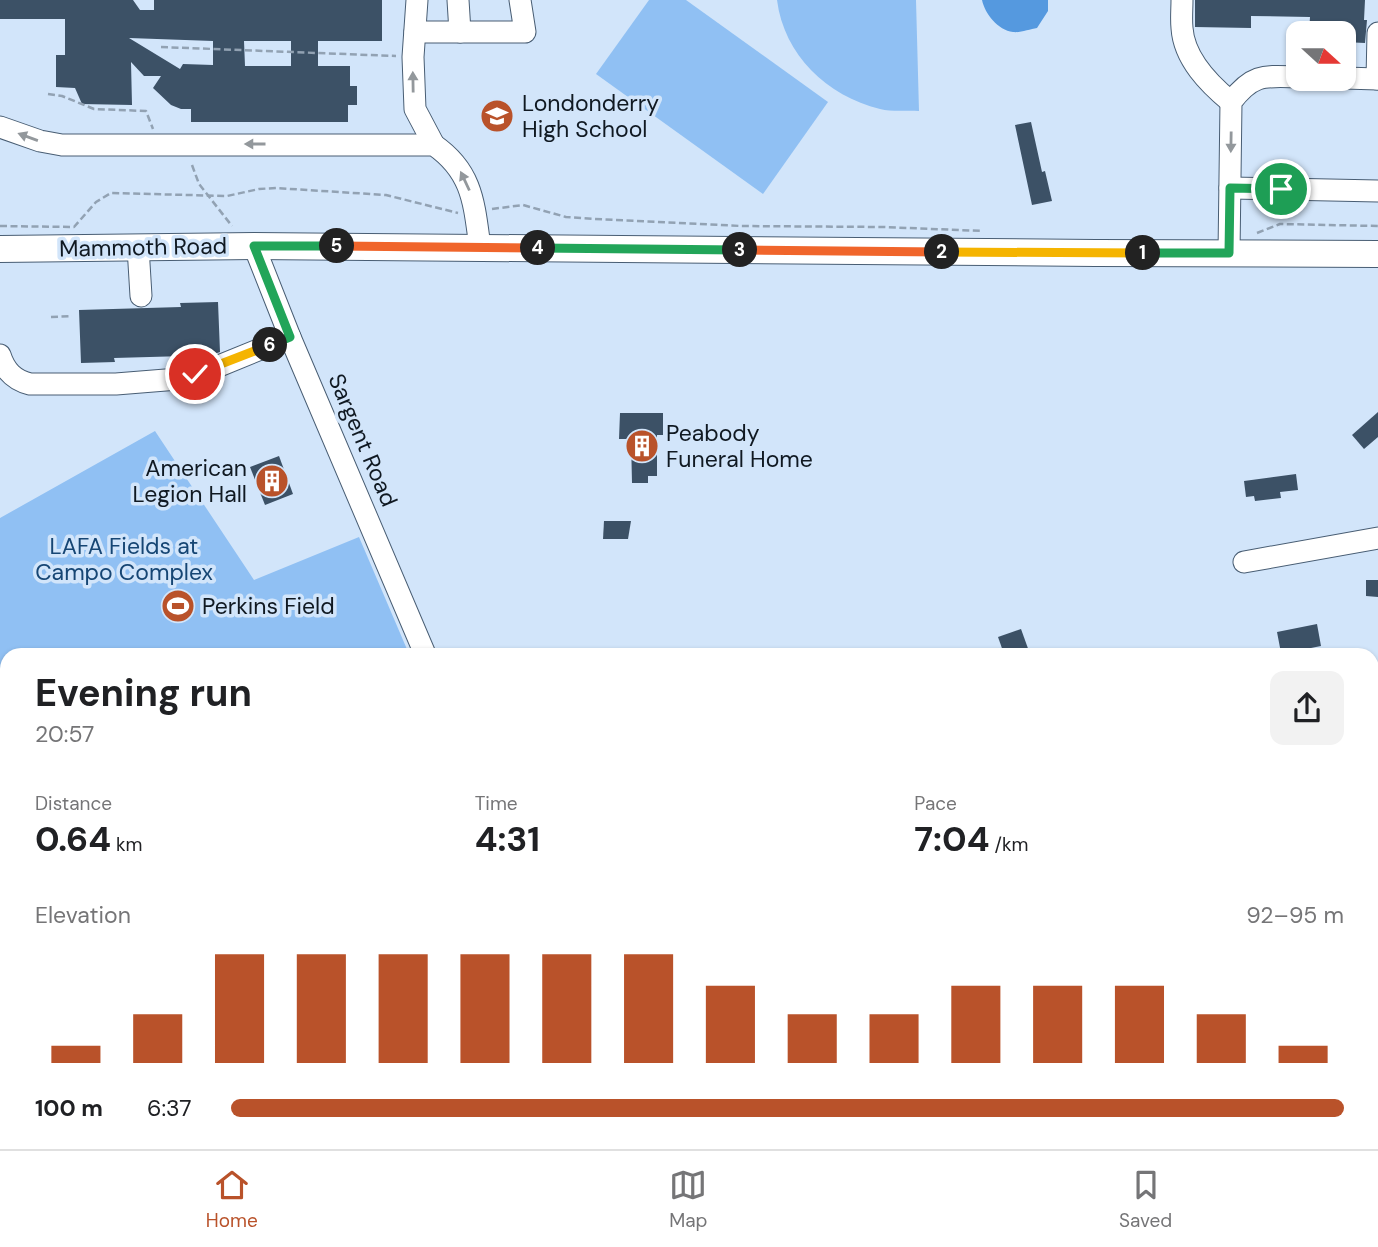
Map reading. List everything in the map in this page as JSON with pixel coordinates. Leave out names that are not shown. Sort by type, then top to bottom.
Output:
[{"type":"main road","name":"Mammoth Road","points":[[0,249],[138,247],[244,239],[480,247],[1378,254]]},
{"type":"street","points":[[417,0],[413,57],[415,109],[433,145],[443,152],[465,177],[475,212],[480,247]]},
{"type":"street","points":[[458,0],[460,32]]},
{"type":"street","points":[[415,32],[524,32],[520,0]]},
{"type":"street","points":[[1182,0],[1181,30],[1189,54],[1204,76],[1231,102]]},
{"type":"street","points":[[1356,78],[1377,79],[1378,33]]},
{"type":"street","points":[[1229,253],[1231,102],[1242,88],[1263,76],[1286,77]]},
{"type":"street","points":[[0,127],[40,141],[62,145],[433,145]]},
{"type":"street","points":[[1230,188],[1378,191]]},
{"type":"street","name":"Sargent Road","points":[[244,239],[290,337],[422,648]]},
{"type":"street","points":[[138,247],[141,296]]},
{"type":"street","points":[[0,355],[12,376],[30,384],[151,383],[214,369],[290,337]]},
{"type":"street","points":[[1244,562],[1378,538]]},
{"type":"path","points":[[161,47],[413,57]]},
{"type":"path","points":[[48,94],[62,96],[94,109],[146,111],[154,132]]},
{"type":"path","points":[[192,165],[199,184],[244,239]]},
{"type":"path","points":[[0,226],[74,227],[96,202],[111,193],[179,193],[208,196],[236,195],[276,188],[386,195],[465,213]]},
{"type":"path","points":[[486,210],[523,205],[558,216],[586,219],[984,232]]},
{"type":"path","points":[[1254,234],[1280,224],[1378,226]]},
{"type":"path","points":[[51,317],[72,316]]},
{"type":"green space","points":[[649,0],[686,0],[828,102],[763,194],[596,74]]},
{"type":"green space","points":[[777,0],[916,0],[919,111],[880,109],[861,103],[826,83],[799,55],[781,20]]},
{"type":"green space","name":"LAFA Fields at Campo Complex","points":[[155,431],[254,580],[359,537],[406,648],[0,648],[0,518]]},
{"type":"shaded area","points":[[982,0],[1048,0],[1048,11],[1037,28],[1007,31],[993,20]]},
{"type":"building","points":[[0,0],[133,0],[140,10],[154,10],[154,0],[382,0],[382,41],[318,41],[318,66],[350,66],[350,86],[357,86],[357,105],[348,105],[348,122],[191,122],[191,109],[171,105],[153,88],[161,76],[144,76],[131,62],[132,105],[82,104],[75,88],[56,87],[56,55],[65,55],[65,19],[0,19]],"holes":[[[129,38],[213,41],[213,65],[183,64],[180,69]],[[244,41],[291,41],[291,66],[245,66]]]},
{"type":"building","points":[[1195,0],[1365,0],[1364,20],[1367,20],[1365,43],[1356,43],[1356,21],[1310,21],[1310,17],[1251,16],[1251,28],[1195,27]]},
{"type":"building","points":[[1031,122],[1042,172],[1045,171],[1052,201],[1032,205],[1015,125]]},
{"type":"building","points":[[218,302],[220,352],[199,359],[185,359],[185,356],[114,358],[115,362],[81,363],[79,310],[181,307],[180,303]]},
{"type":"building","points":[[1378,412],[1378,437],[1364,449],[1352,435]]},
{"type":"building","name":"Peabody Funeral Home","points":[[620,413],[663,413],[663,435],[657,435],[657,476],[648,476],[648,483],[632,483],[631,439],[619,439]]},
{"type":"building","name":"American Legion Hall","points":[[279,456],[293,494],[265,505],[250,467]]},
{"type":"building","points":[[1296,474],[1298,490],[1280,492],[1281,498],[1255,501],[1254,496],[1246,497],[1244,481]]},
{"type":"building","points":[[604,521],[631,521],[628,539],[603,539]]},
{"type":"building","points":[[1366,580],[1378,580],[1378,597],[1366,596]]},
{"type":"building","points":[[1317,624],[1321,646],[1280,648],[1277,632]]},
{"type":"building","points":[[1021,629],[1028,648],[1002,648],[998,637]]},
{"type":"place","name":"Londonderry High School","points":[[497,116]]},
{"type":"place","name":"Peabody Funeral Home","points":[[642,446]]},
{"type":"place","name":"American Legion Hall","points":[[272,481]]},
{"type":"place","name":"Perkins Field","points":[[178,606]]},
{"type":"route","points":[[195,374],[214,369],[290,337],[254,246],[1229,253],[1230,188],[1281,189]]}]
